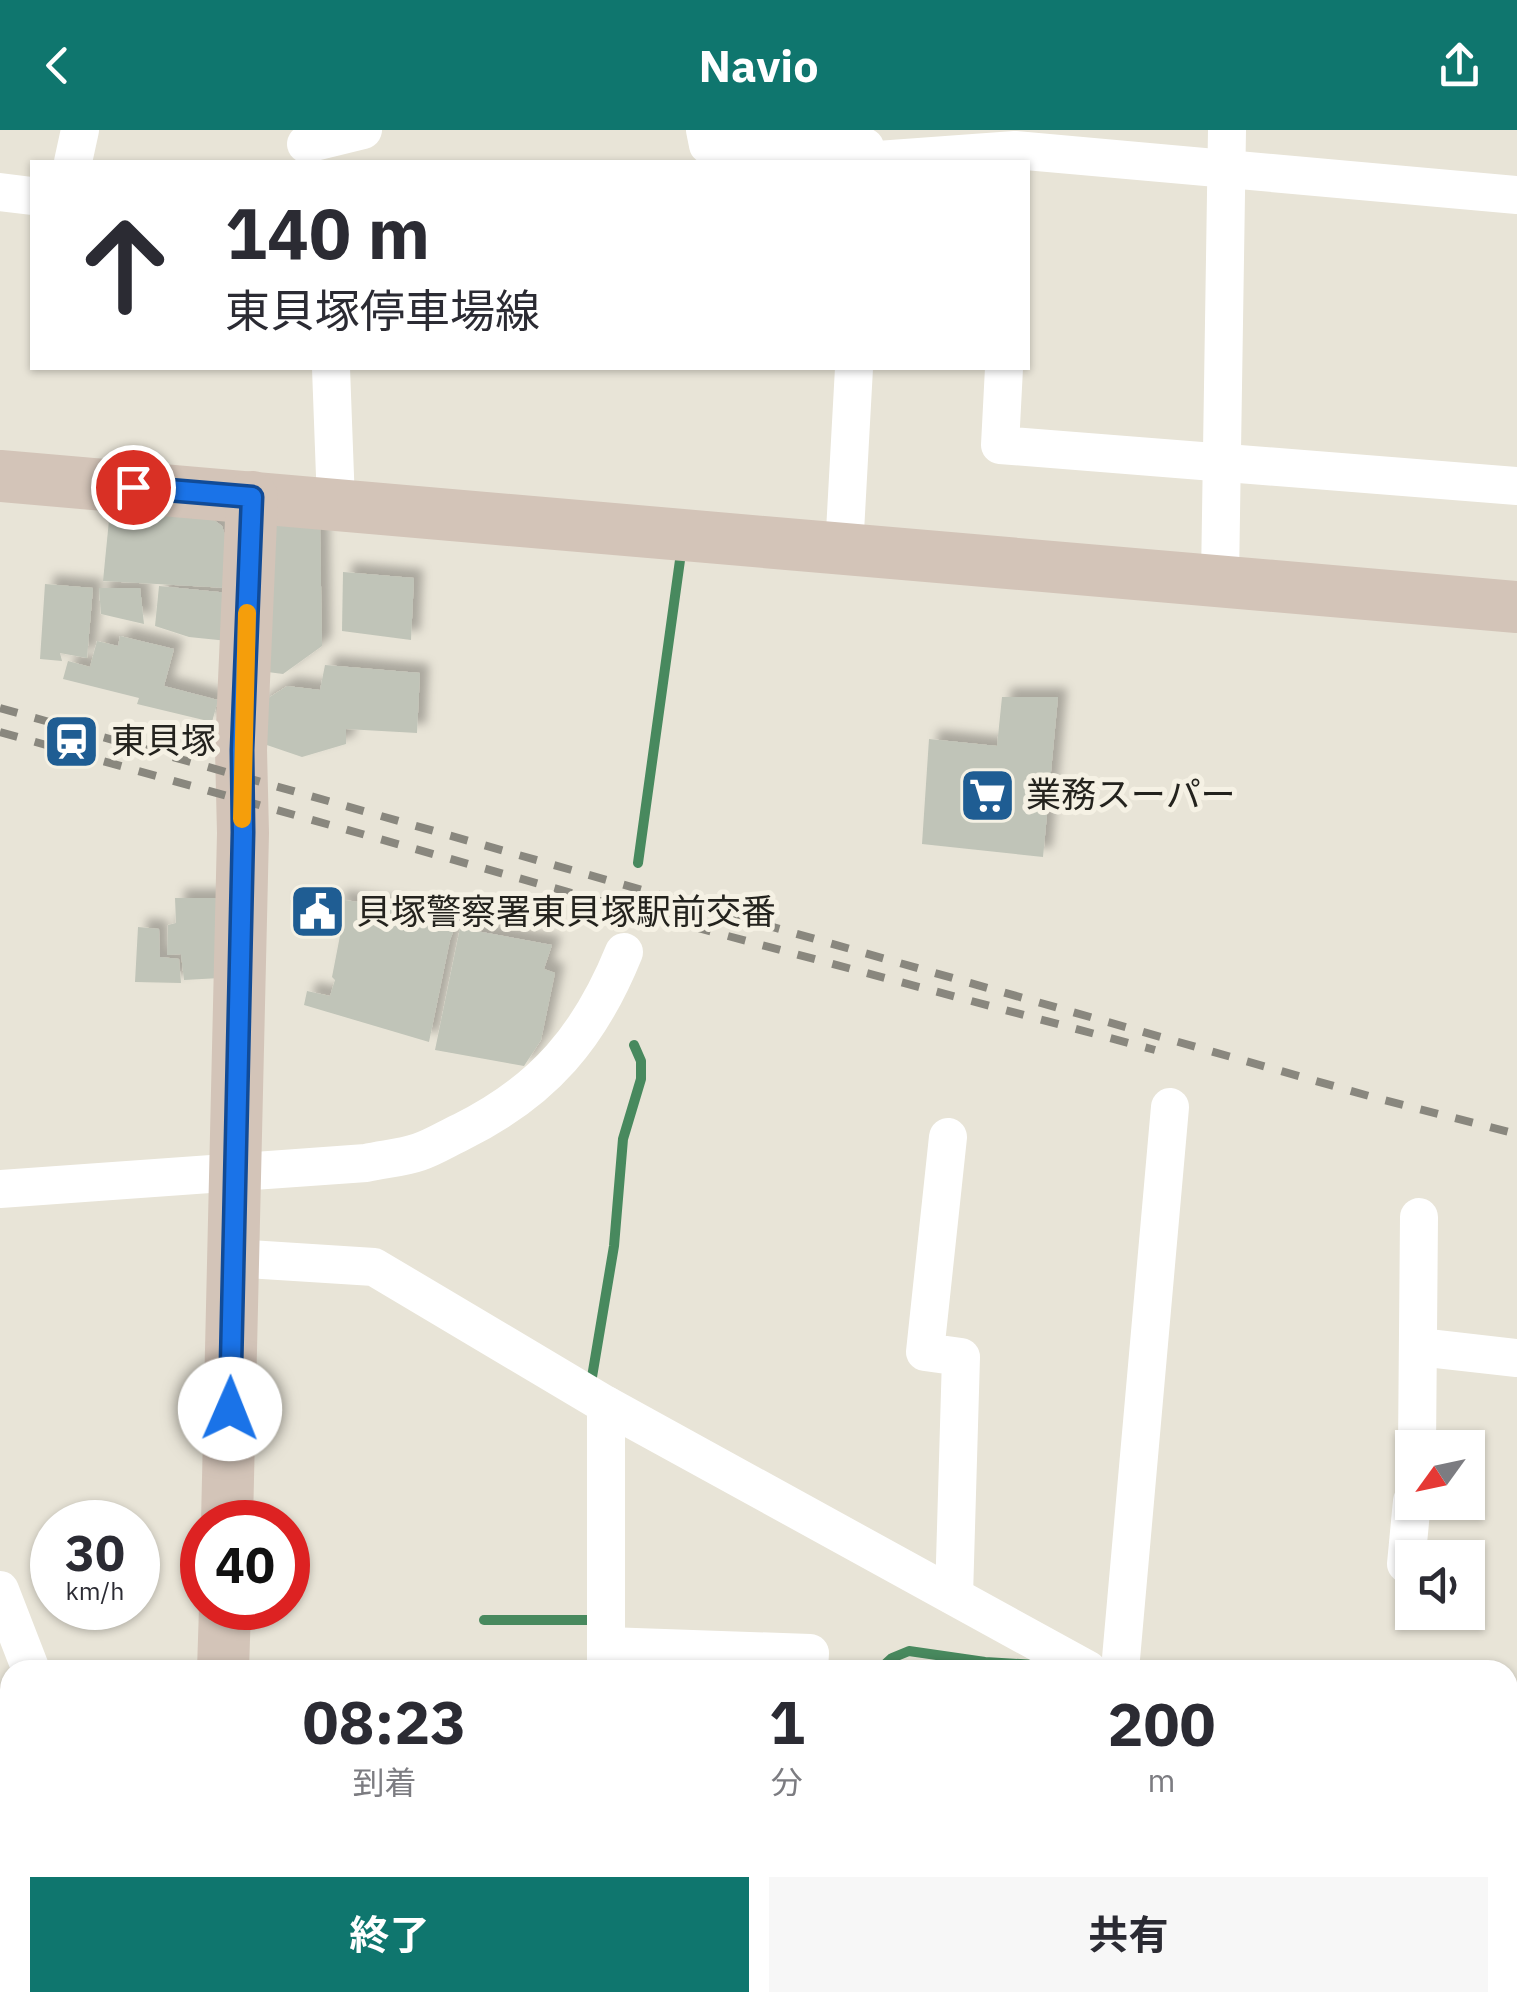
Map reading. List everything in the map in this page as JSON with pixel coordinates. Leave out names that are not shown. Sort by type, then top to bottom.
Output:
[{"type":"street","points":[[74,160],[80,130]]},
{"type":"street","points":[[305,146],[363,130]]},
{"type":"street","points":[[705,130],[708,145],[865,150],[1014,148],[1517,195]]},
{"type":"street","points":[[1220,579],[1227,130]]},
{"type":"street","points":[[0,192],[30,196]]},
{"type":"street","points":[[331,370],[336,504]]},
{"type":"street","points":[[844,550],[854,370]]},
{"type":"street","points":[[1004,370],[1000,445],[1517,486]]},
{"type":"street","points":[[0,476],[1517,607]]},
{"type":"street","points":[[228,1500],[244,688],[252,497]]},
{"type":"street","points":[[0,1189],[366,1163],[420,1152],[485,1120],[528,1092],[573,1047],[606,996],[624,952]]},
{"type":"street","points":[[1121,1660],[1170,1107]]},
{"type":"street","points":[[948,1137],[925,1352],[961,1357],[954,1596]]},
{"type":"street","points":[[1417,1430],[1419,1217]]},
{"type":"street","points":[[233,1258],[374,1267],[606,1405],[1070,1660]]},
{"type":"street","points":[[1419,1347],[1517,1358]]},
{"type":"street","points":[[606,1405],[607,1658],[705,1660],[810,1653],[810,1660]]},
{"type":"street","points":[[0,1590],[27,1660]]},
{"type":"street","points":[[223,1660],[224,1630]]},
{"type":"building","points":[[110,510],[207,515],[222,526],[230,551],[228,588],[103,581]]},
{"type":"building","points":[[265,524],[320,524],[322,646],[283,674],[260,671]]},
{"type":"building","points":[[343,572],[414,578],[411,640],[342,631]]},
{"type":"building","points":[[45,584],[93,588],[87,658],[60,653],[62,661],[40,659]]},
{"type":"building","points":[[159,586],[229,593],[228,641],[189,637],[155,626]]},
{"type":"building","points":[[99,588],[140,588],[144,624],[101,614]]},
{"type":"building","points":[[120,636],[174,649],[164,686],[218,700],[212,722],[137,704],[139,698],[63,679],[68,661],[90,667],[97,641],[118,646]]},
{"type":"building","points":[[325,665],[420,673],[417,733],[346,729],[346,744],[302,757],[258,742],[259,704],[287,686],[320,690]]},
{"type":"building","name":"業務スーパー","points":[[1002,697],[1058,697],[1043,857],[922,844],[929,739],[997,746]]},
{"type":"building","points":[[175,898],[219,898],[220,978],[184,980],[181,954],[167,955],[168,925],[176,923]]},
{"type":"building","points":[[337,899],[459,916],[450,940],[429,1042],[304,1005],[307,991],[330,996],[335,980],[332,977],[344,915],[336,911]]},
{"type":"building","points":[[290,900],[331,904],[332,927],[292,925]]},
{"type":"building","points":[[138,927],[159,929],[160,957],[179,959],[181,983],[135,982]]},
{"type":"building","points":[[460,928],[552,945],[544,969],[555,973],[541,1040],[524,1066],[435,1050]]},
{"type":"waterway","points":[[638,863],[681,553]]},
{"type":"waterway","points":[[592,1377],[614,1246],[623,1139],[641,1079],[641,1061],[634,1045]]},
{"type":"waterway","points":[[484,1620],[592,1620]]},
{"type":"waterway","points":[[890,1660],[909,1651],[971,1660]]},
{"type":"railway","points":[[0,708],[1376,1098],[1517,1134]]},
{"type":"railway","points":[[0,732],[653,916],[1155,1050]]},
{"type":"slow traffic","points":[[242,819],[247,613]]},
{"type":"place","name":"東貝塚","points":[[72,741]]},
{"type":"place","name":"業務スーパー","points":[[987,795]]},
{"type":"place","name":"貝塚警察署東貝塚駅前交番","points":[[317,912]]},
{"type":"route","points":[[133,487],[252,497],[242,750],[230,1409]]}]
